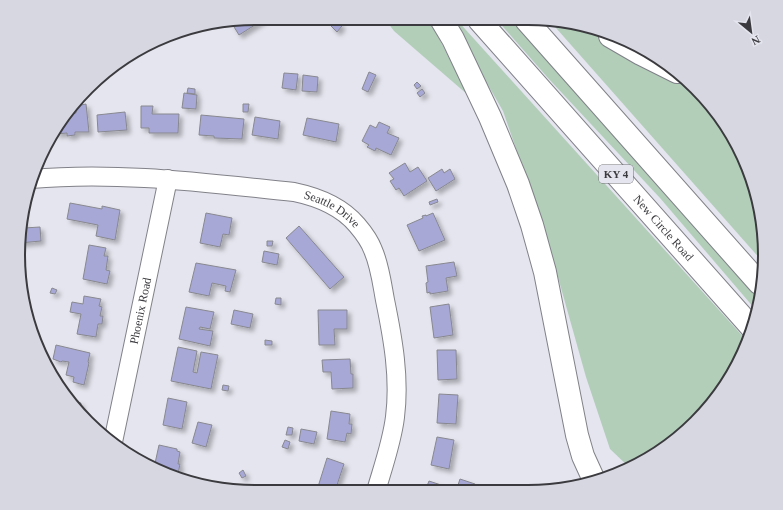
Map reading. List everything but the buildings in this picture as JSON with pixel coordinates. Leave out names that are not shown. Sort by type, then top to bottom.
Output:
[{"type":"highway","points":[[445,25],[453,39],[490,117],[518,184],[532,225],[545,272],[577,435],[583,456],[592,476]]},
{"type":"highway","name":"New Circle Road","points":[[483,25],[748,323]]},
{"type":"highway","name":"KY 4","points":[[530,25],[757,280]]},
{"type":"street","name":"Seattle Drive","points":[[38,179],[91,175],[168,179],[301,193],[315,197],[346,214],[357,225],[373,249],[380,269],[390,324],[397,379],[395,419],[378,485]]},
{"type":"street","name":"Phoenix Road","points":[[114,436],[168,179]]},
{"type":"green space","points":[[390,25],[432,25],[468,95],[394,31]]},
{"type":"green space","points":[[453,25],[461,25],[743,336],[734,357],[719,383],[691,418],[656,446],[625,463],[610,449],[586,377],[547,238],[503,111]]},
{"type":"green space","points":[[501,25],[520,25],[755,291],[752,306],[660,198],[548,78]]},
{"type":"green space","points":[[555,27],[573,29],[600,36],[617,48],[681,83],[701,103],[727,140],[746,181],[754,210],[758,240],[758,256]]}]
